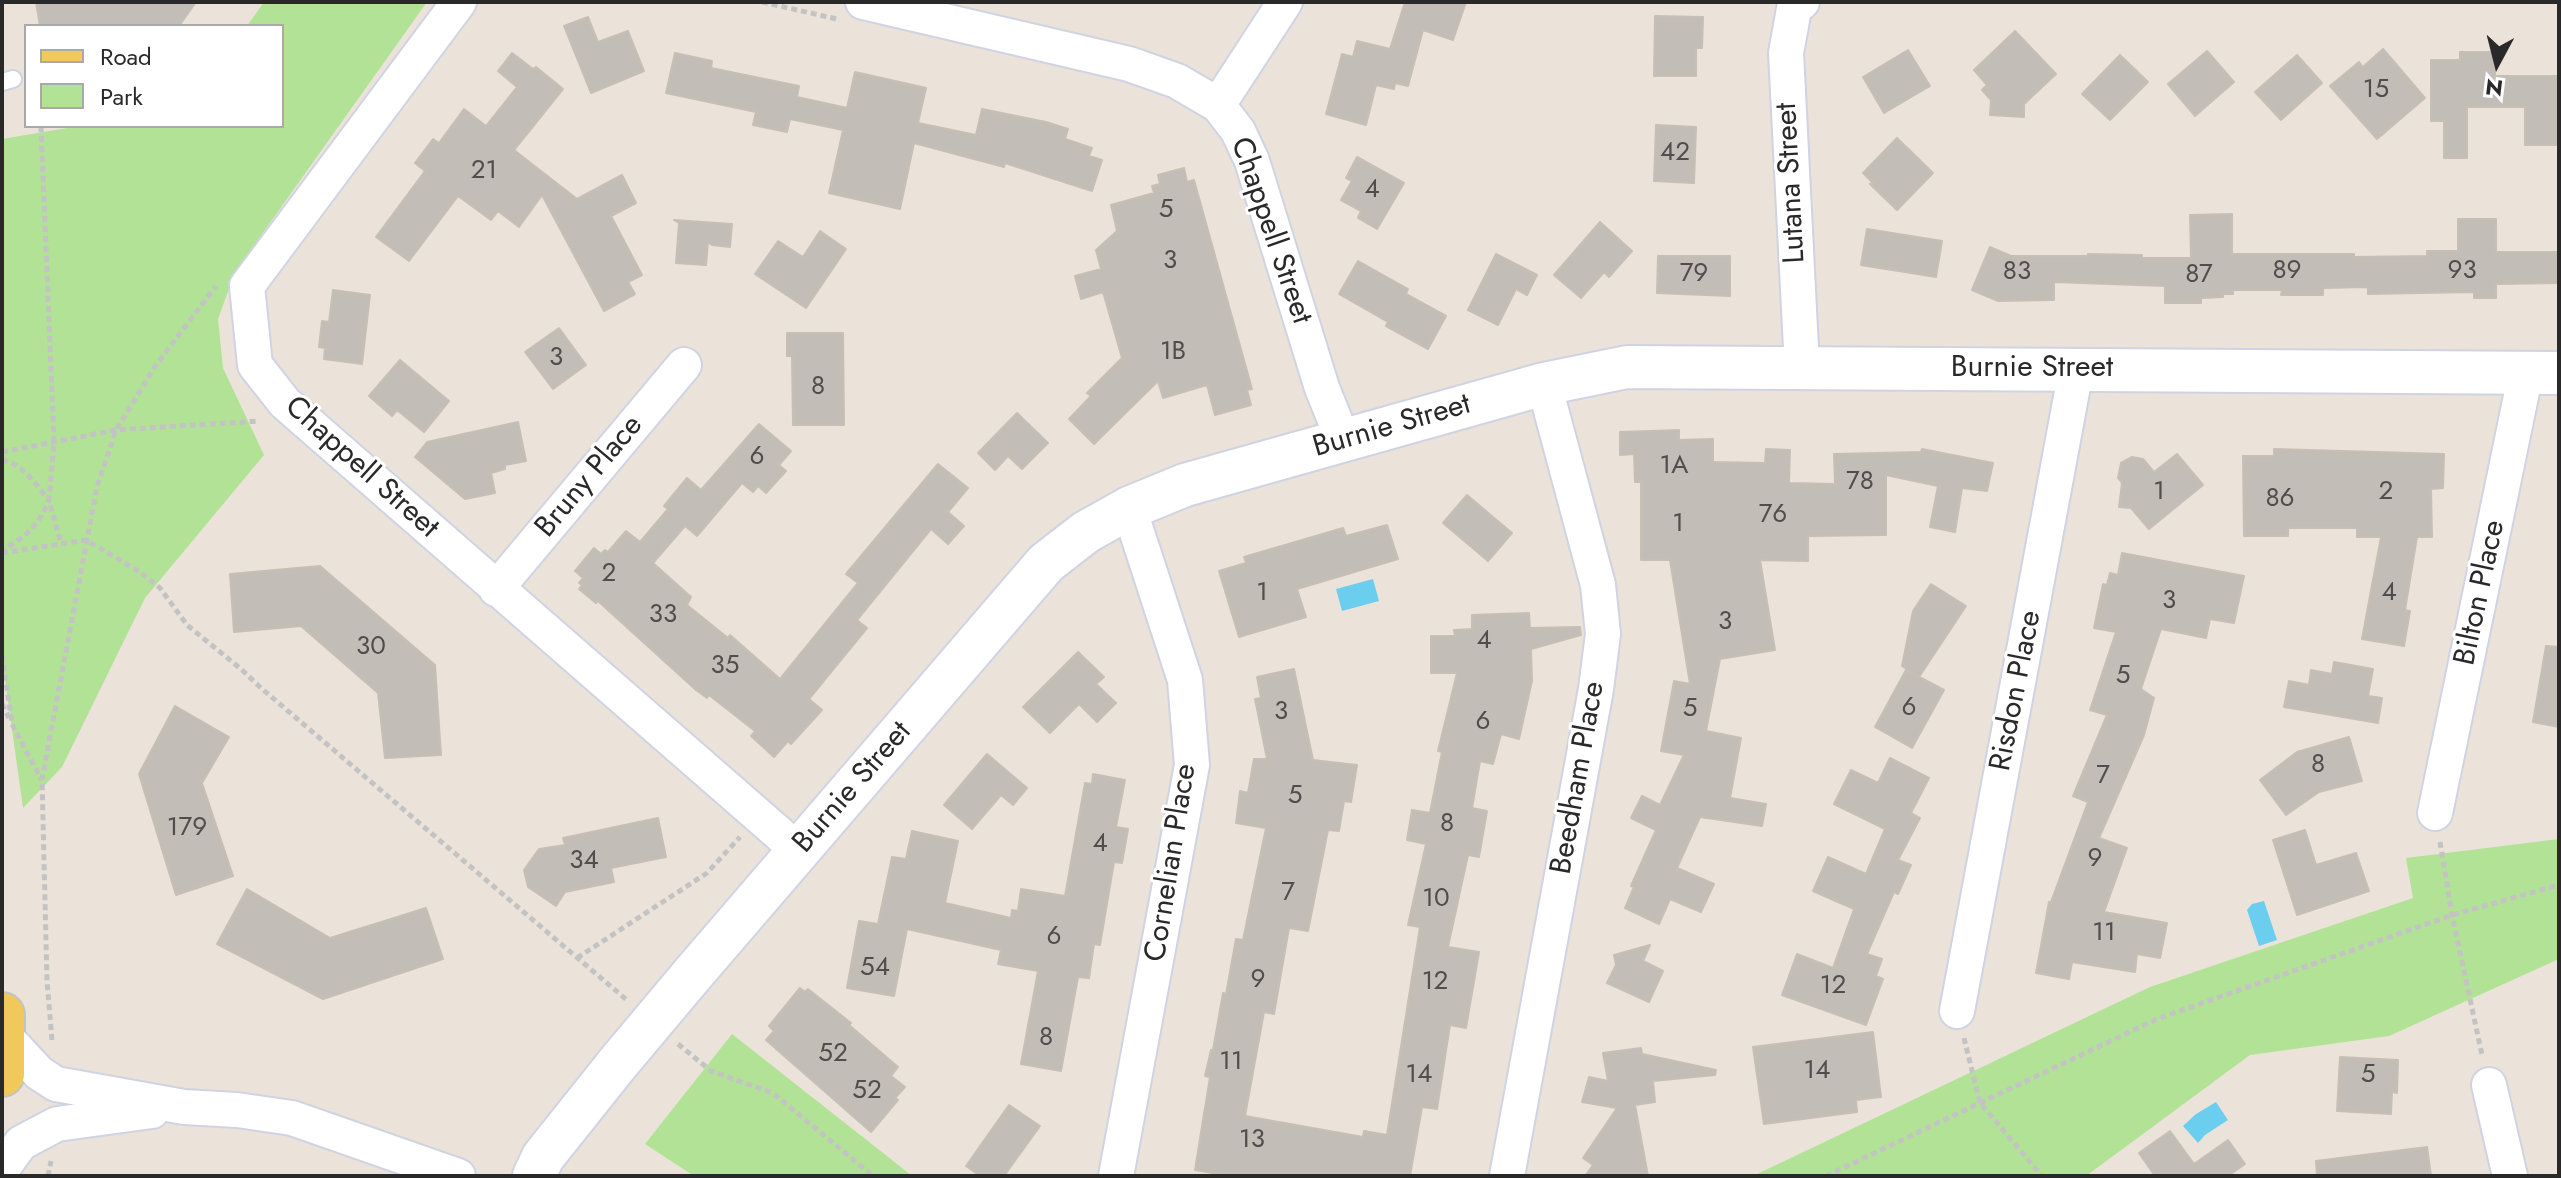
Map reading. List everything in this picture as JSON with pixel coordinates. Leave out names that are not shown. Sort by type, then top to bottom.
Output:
[{"type":"main road","points":[[2,1015],[2,1074]]},
{"type":"street","name":"Chappell Street","points":[[459,2],[247,286],[255,365],[285,403],[799,851]]},
{"type":"street","points":[[1218,105],[1285,2]]},
{"type":"street","name":"Lutana Street","points":[[1802,2],[1794,9],[1786,53],[1802,368]]},
{"type":"street","name":"Chappell Street","points":[[851,11],[903,6],[1129,64],[1177,81],[1218,105],[1238,131],[1252,161],[1322,388],[1343,440]]},
{"type":"street","name":"Bruny Place","points":[[496,589],[684,365]]},
{"type":"street","name":"Burnie Street","points":[[534,1176],[543,1157],[618,1063],[1046,563],[1086,532],[1129,508],[1185,485],[1544,384],[1627,367],[2543,372]]},
{"type":"street","name":"Risdon Place","points":[[1957,1011],[2076,370]]},
{"type":"street","name":"Bilton Place","points":[[2435,813],[2543,372]]},
{"type":"street","name":"Beedham Place","points":[[1507,1176],[1596,689],[1603,634],[1598,585],[1544,384]]},
{"type":"street","name":"Cornelian Place","points":[[1116,1176],[1192,765],[1185,680],[1129,508]]},
{"type":"street","points":[[2,1033],[39,1073],[56,1084],[184,1107],[292,1118],[458,1176]]},
{"type":"street","points":[[2489,1085],[2510,1176]]},
{"type":"street","points":[[2,1169],[21,1143],[57,1124],[184,1107]]},
{"type":"path","points":[[762,2],[851,11]]},
{"type":"path","points":[[2,552],[41,521],[49,500],[54,442],[41,128]]},
{"type":"path","points":[[2,452],[116,430],[262,421]]},
{"type":"path","points":[[2,460],[10,461],[25,473],[49,500],[61,544]]},
{"type":"path","points":[[2,552],[86,540],[140,572],[160,588],[187,625],[630,1003]]},
{"type":"path","points":[[56,1084],[47,981],[42,779],[86,540]]},
{"type":"path","points":[[2,655],[12,724]]},
{"type":"path","points":[[2,704],[42,779]]},
{"type":"path","points":[[2435,813],[2452,915],[2489,1085]]},
{"type":"path","points":[[577,958],[707,873],[743,833]]},
{"type":"path","points":[[1826,1176],[2157,1019],[2452,915],[2559,885]]},
{"type":"path","points":[[1957,1011],[1980,1103],[2042,1176]]},
{"type":"path","points":[[676,1042],[711,1071],[773,1093],[873,1176]]},
{"type":"path","points":[[48,1176],[57,1124]]},
{"type":"green space","points":[[264,2],[427,2],[235,272],[218,319],[223,368],[264,455],[145,598],[62,767],[23,808],[2,658],[2,139],[67,128],[284,128],[284,24],[248,24]]},
{"type":"green space","points":[[2559,839],[2559,959],[2389,1036],[2250,1055],[2086,1176],[1753,1176],[2150,987],[2413,898],[2406,858]]},
{"type":"green space","points":[[732,1034],[912,1176],[694,1176],[645,1144]]},
{"type":"water","points":[[1373,579],[1379,601],[1342,611],[1336,589]]},
{"type":"water","points":[[2264,901],[2277,940],[2259,946],[2247,910],[2252,904]]},
{"type":"water","points":[[2216,1102],[2228,1120],[2198,1143],[2183,1126]]},
{"type":"building","points":[[36,2],[196,2],[180,24],[40,24]]},
{"type":"building","points":[[1405,2],[1466,2],[1453,40],[1423,30],[1408,86],[1395,83],[1394,89],[1376,85],[1366,125],[1326,114],[1342,54],[1353,57],[1357,41],[1390,49]]},
{"type":"building","points":[[1655,16],[1703,17],[1702,48],[1696,48],[1696,76],[1654,76]]},
{"type":"building","points":[[588,17],[598,42],[628,31],[644,71],[591,93],[564,26]]},
{"type":"building","points":[[2015,31],[2056,74],[2024,104],[2024,117],[1990,115],[1991,100],[1982,90],[1987,85],[1974,70]]},
{"type":"building","points":[[2383,49],[2425,98],[2377,139],[2330,86],[2359,62],[2363,67]]},
{"type":"building","points":[[1908,50],[1930,86],[1884,113],[1863,77]]},
{"type":"building","points":[[2207,51],[2234,82],[2195,116],[2168,84]]},
{"type":"building","points":[[2460,52],[2495,52],[2495,76],[2559,76],[2559,145],[2525,145],[2525,107],[2467,107],[2467,158],[2444,158],[2444,121],[2431,121],[2431,60],[2460,60]]},
{"type":"building","points":[[512,53],[533,69],[536,67],[563,89],[514,150],[577,199],[622,175],[636,203],[611,216],[642,275],[628,282],[635,294],[604,311],[542,195],[519,227],[498,211],[491,220],[458,196],[409,261],[376,237],[425,171],[415,163],[433,139],[439,143],[464,109],[486,126],[517,87],[498,71]]},
{"type":"building","points":[[675,53],[712,61],[711,68],[799,86],[797,97],[847,108],[855,72],[926,88],[918,123],[976,135],[982,109],[1068,129],[1065,139],[1092,148],[1089,156],[1102,160],[1092,191],[1005,163],[1004,167],[914,143],[900,209],[829,193],[843,130],[790,119],[787,132],[753,125],[756,112],[666,93]]},
{"type":"building","points":[[2120,55],[2148,82],[2110,120],[2082,94]]},
{"type":"building","points":[[2297,55],[2322,83],[2281,120],[2255,92]]},
{"type":"building","points":[[1656,125],[1696,127],[1694,183],[1654,181]]},
{"type":"building","points":[[1897,138],[1933,173],[1897,210],[1863,173]]},
{"type":"building","points":[[1357,157],[1404,183],[1377,229],[1358,218],[1361,211],[1341,200],[1352,181],[1346,178]]},
{"type":"building","points":[[1184,168],[1187,182],[1194,180],[1252,389],[1247,390],[1251,405],[1215,415],[1207,385],[1163,398],[1158,381],[1094,444],[1069,419],[1091,396],[1087,393],[1122,358],[1103,292],[1081,299],[1075,276],[1101,269],[1096,250],[1117,231],[1111,205],[1154,193],[1152,186],[1160,184],[1158,175]]},
{"type":"building","points":[[2232,214],[2232,254],[2354,254],[2354,257],[2427,256],[2427,251],[2458,251],[2458,219],[2496,219],[2496,252],[2559,252],[2559,283],[2496,284],[2496,298],[2474,298],[2474,292],[2368,294],[2368,287],[2323,288],[2323,295],[2281,295],[2282,290],[2233,290],[2233,294],[2223,294],[2223,297],[2201,298],[2201,303],[2165,303],[2165,286],[2054,282],[2054,300],[1998,301],[1972,290],[1990,247],[2011,256],[2088,254],[2191,258],[2190,215]]},
{"type":"building","points":[[674,220],[732,224],[730,247],[708,242],[706,265],[676,263],[679,223]]},
{"type":"building","points":[[1600,222],[1632,251],[1609,277],[1604,272],[1581,298],[1554,275]]},
{"type":"building","points":[[1867,229],[1942,241],[1936,277],[1861,265]]},
{"type":"building","points":[[820,231],[846,249],[806,308],[755,274],[778,241],[803,257]]},
{"type":"building","points":[[1496,254],[1537,275],[1527,295],[1516,289],[1498,325],[1468,310]]},
{"type":"building","points":[[1658,256],[1730,256],[1730,296],[1657,293]]},
{"type":"building","points":[[1358,261],[1408,289],[1406,294],[1446,316],[1428,349],[1386,326],[1388,322],[1339,294]]},
{"type":"building","points":[[333,290],[370,295],[362,364],[324,359],[325,348],[319,347],[322,321],[329,322]]},
{"type":"building","points":[[559,328],[586,365],[553,389],[525,352]]},
{"type":"building","points":[[787,333],[843,333],[844,425],[793,425],[792,356],[787,356]]},
{"type":"building","points":[[400,360],[449,401],[424,432],[397,410],[392,416],[369,396]]},
{"type":"building","points":[[1017,413],[1048,443],[1022,469],[1008,456],[995,470],[978,453]]},
{"type":"building","points":[[518,422],[526,461],[505,465],[505,469],[491,473],[495,493],[465,499],[415,457],[427,442]]},
{"type":"building","points":[[759,424],[791,451],[779,465],[786,471],[766,493],[758,486],[753,492],[742,483],[697,536],[685,526],[653,563],[691,597],[687,605],[728,638],[730,635],[780,679],[858,583],[846,574],[938,464],[968,488],[948,512],[964,526],[948,544],[931,529],[857,620],[867,628],[809,699],[822,710],[791,744],[788,741],[774,757],[751,736],[755,731],[709,695],[707,698],[696,690],[598,601],[596,603],[579,589],[583,578],[575,571],[594,548],[601,554],[605,550],[608,552],[626,531],[640,542],[668,509],[664,506],[687,478],[701,490]]},
{"type":"building","points":[[1679,430],[1679,440],[1713,439],[1713,462],[1765,463],[1766,449],[1790,450],[1789,483],[1835,484],[1834,454],[1921,452],[1922,449],[1993,463],[1987,491],[1962,488],[1955,532],[1930,527],[1938,486],[1886,475],[1886,535],[1808,536],[1808,561],[1760,560],[1775,650],[1720,659],[1706,731],[1741,738],[1730,798],[1766,804],[1762,826],[1700,817],[1677,868],[1714,884],[1701,912],[1670,899],[1659,924],[1625,908],[1634,887],[1631,886],[1656,830],[1631,818],[1642,796],[1660,805],[1684,755],[1661,751],[1674,681],[1690,684],[1670,560],[1641,560],[1641,482],[1635,482],[1634,454],[1620,455],[1620,432]]},
{"type":"building","points":[[2274,449],[2444,454],[2443,488],[2431,489],[2432,537],[2417,537],[2405,610],[2410,611],[2404,646],[2362,639],[2381,537],[2357,537],[2357,528],[2288,528],[2288,536],[2244,536],[2243,456],[2274,456]]},
{"type":"building","points":[[2177,454],[2203,485],[2149,529],[2131,508],[2119,507],[2121,463],[2132,457],[2143,459],[2154,472]]},
{"type":"building","points":[[1467,495],[1512,533],[1488,561],[1443,523]]},
{"type":"building","points":[[1387,525],[1398,559],[1297,589],[1306,617],[1239,637],[1219,571],[1246,563],[1244,557],[1343,528],[1346,536]]},
{"type":"building","points":[[2122,553],[2244,576],[2234,623],[2210,619],[2206,638],[2161,629],[2141,689],[2154,698],[2144,735],[2099,838],[2127,848],[2104,912],[2167,923],[2160,958],[2137,954],[2135,972],[2072,962],[2069,979],[2036,973],[2049,902],[2088,802],[2073,796],[2107,715],[2090,710],[2116,632],[2094,628],[2103,584],[2107,585],[2110,573],[2118,575]]},
{"type":"building","points":[[320,566],[435,665],[441,755],[385,758],[378,693],[301,626],[234,632],[230,574]]},
{"type":"building","points":[[1931,584],[1966,606],[1919,677],[1902,666],[1913,611]]},
{"type":"building","points":[[1529,613],[1530,628],[1580,627],[1581,635],[1531,649],[1532,681],[1519,739],[1501,734],[1493,764],[1480,761],[1472,808],[1487,811],[1479,857],[1468,855],[1448,947],[1479,952],[1466,1028],[1450,1025],[1437,1109],[1422,1107],[1410,1176],[1230,1176],[1195,1170],[1210,1077],[1205,1076],[1236,939],[1243,940],[1266,828],[1236,823],[1240,791],[1248,793],[1254,759],[1267,759],[1255,699],[1261,698],[1257,677],[1294,669],[1313,760],[1357,765],[1351,802],[1344,801],[1339,831],[1328,830],[1308,931],[1289,928],[1274,1014],[1264,1012],[1245,1116],[1363,1137],[1364,1131],[1387,1135],[1420,927],[1408,925],[1426,844],[1407,840],[1412,810],[1430,813],[1442,752],[1438,751],[1457,673],[1431,673],[1431,636],[1455,636],[1454,630],[1472,629],[1472,615]]},
{"type":"building","points":[[2546,646],[2559,647],[2559,727],[2533,722]]},
{"type":"building","points":[[1078,652],[1104,677],[1096,684],[1116,703],[1097,722],[1079,704],[1050,733],[1023,707]]},
{"type":"building","points":[[2334,662],[2373,669],[2368,696],[2382,698],[2378,723],[2284,707],[2289,681],[2309,685],[2311,670],[2332,674]]},
{"type":"building","points":[[1906,670],[1944,690],[1912,748],[1875,727]]},
{"type":"building","points":[[175,706],[229,737],[202,783],[233,876],[176,895],[139,774]]},
{"type":"building","points":[[2349,737],[2362,781],[2319,792],[2286,815],[2260,780],[2297,752]]},
{"type":"building","points":[[987,754],[1027,788],[1013,805],[1001,795],[972,829],[944,805]]},
{"type":"building","points":[[1890,758],[1929,778],[1911,813],[1920,818],[1898,860],[1911,865],[1898,894],[1894,892],[1867,954],[1882,959],[1876,976],[1883,979],[1866,1025],[1782,995],[1797,954],[1833,968],[1854,909],[1813,891],[1828,857],[1866,874],[1885,829],[1834,804],[1851,770],[1878,783]]},
{"type":"building","points":[[1093,774],[1125,780],[1116,827],[1128,829],[1122,863],[1114,862],[1100,945],[1094,944],[1089,978],[1078,977],[1061,1071],[1021,1064],[1038,971],[998,964],[1001,950],[907,929],[894,996],[847,988],[859,921],[878,924],[892,857],[906,859],[912,831],[958,841],[945,903],[1011,918],[1012,910],[1018,911],[1021,889],[1065,896],[1085,783],[1092,784]]},
{"type":"building","points":[[658,818],[666,857],[611,868],[614,882],[565,892],[556,906],[528,887],[524,870],[539,849],[565,845],[563,838]]},
{"type":"building","points":[[2305,830],[2316,865],[2356,853],[2369,891],[2297,915],[2273,840]]},
{"type":"building","points":[[247,889],[330,938],[426,908],[443,959],[323,999],[217,944]]},
{"type":"building","points":[[1650,945],[1643,961],[1663,971],[1649,1002],[1607,983],[1616,965],[1614,955]]},
{"type":"building","points":[[800,988],[805,992],[808,989],[851,1023],[849,1025],[898,1067],[891,1076],[905,1087],[871,1132],[766,1040],[774,1031],[769,1026]]},
{"type":"building","points":[[1873,1032],[1881,1097],[1856,1100],[1857,1112],[1764,1124],[1753,1047]]},
{"type":"building","points":[[1641,1048],[1642,1054],[1716,1070],[1715,1075],[1653,1081],[1655,1102],[1635,1105],[1648,1176],[1585,1176],[1593,1165],[1583,1158],[1617,1108],[1582,1102],[1589,1077],[1608,1081],[1603,1053]]},
{"type":"building","points":[[2340,1057],[2398,1060],[2397,1093],[2392,1092],[2391,1114],[2337,1111]]},
{"type":"building","points":[[1009,1105],[1040,1126],[1004,1176],[980,1176],[966,1166]]},
{"type":"building","points":[[2170,1131],[2194,1164],[2228,1140],[2245,1164],[2228,1176],[2155,1176],[2139,1153]]},
{"type":"building","points":[[2427,1147],[2431,1176],[2317,1176],[2316,1161]]}]
